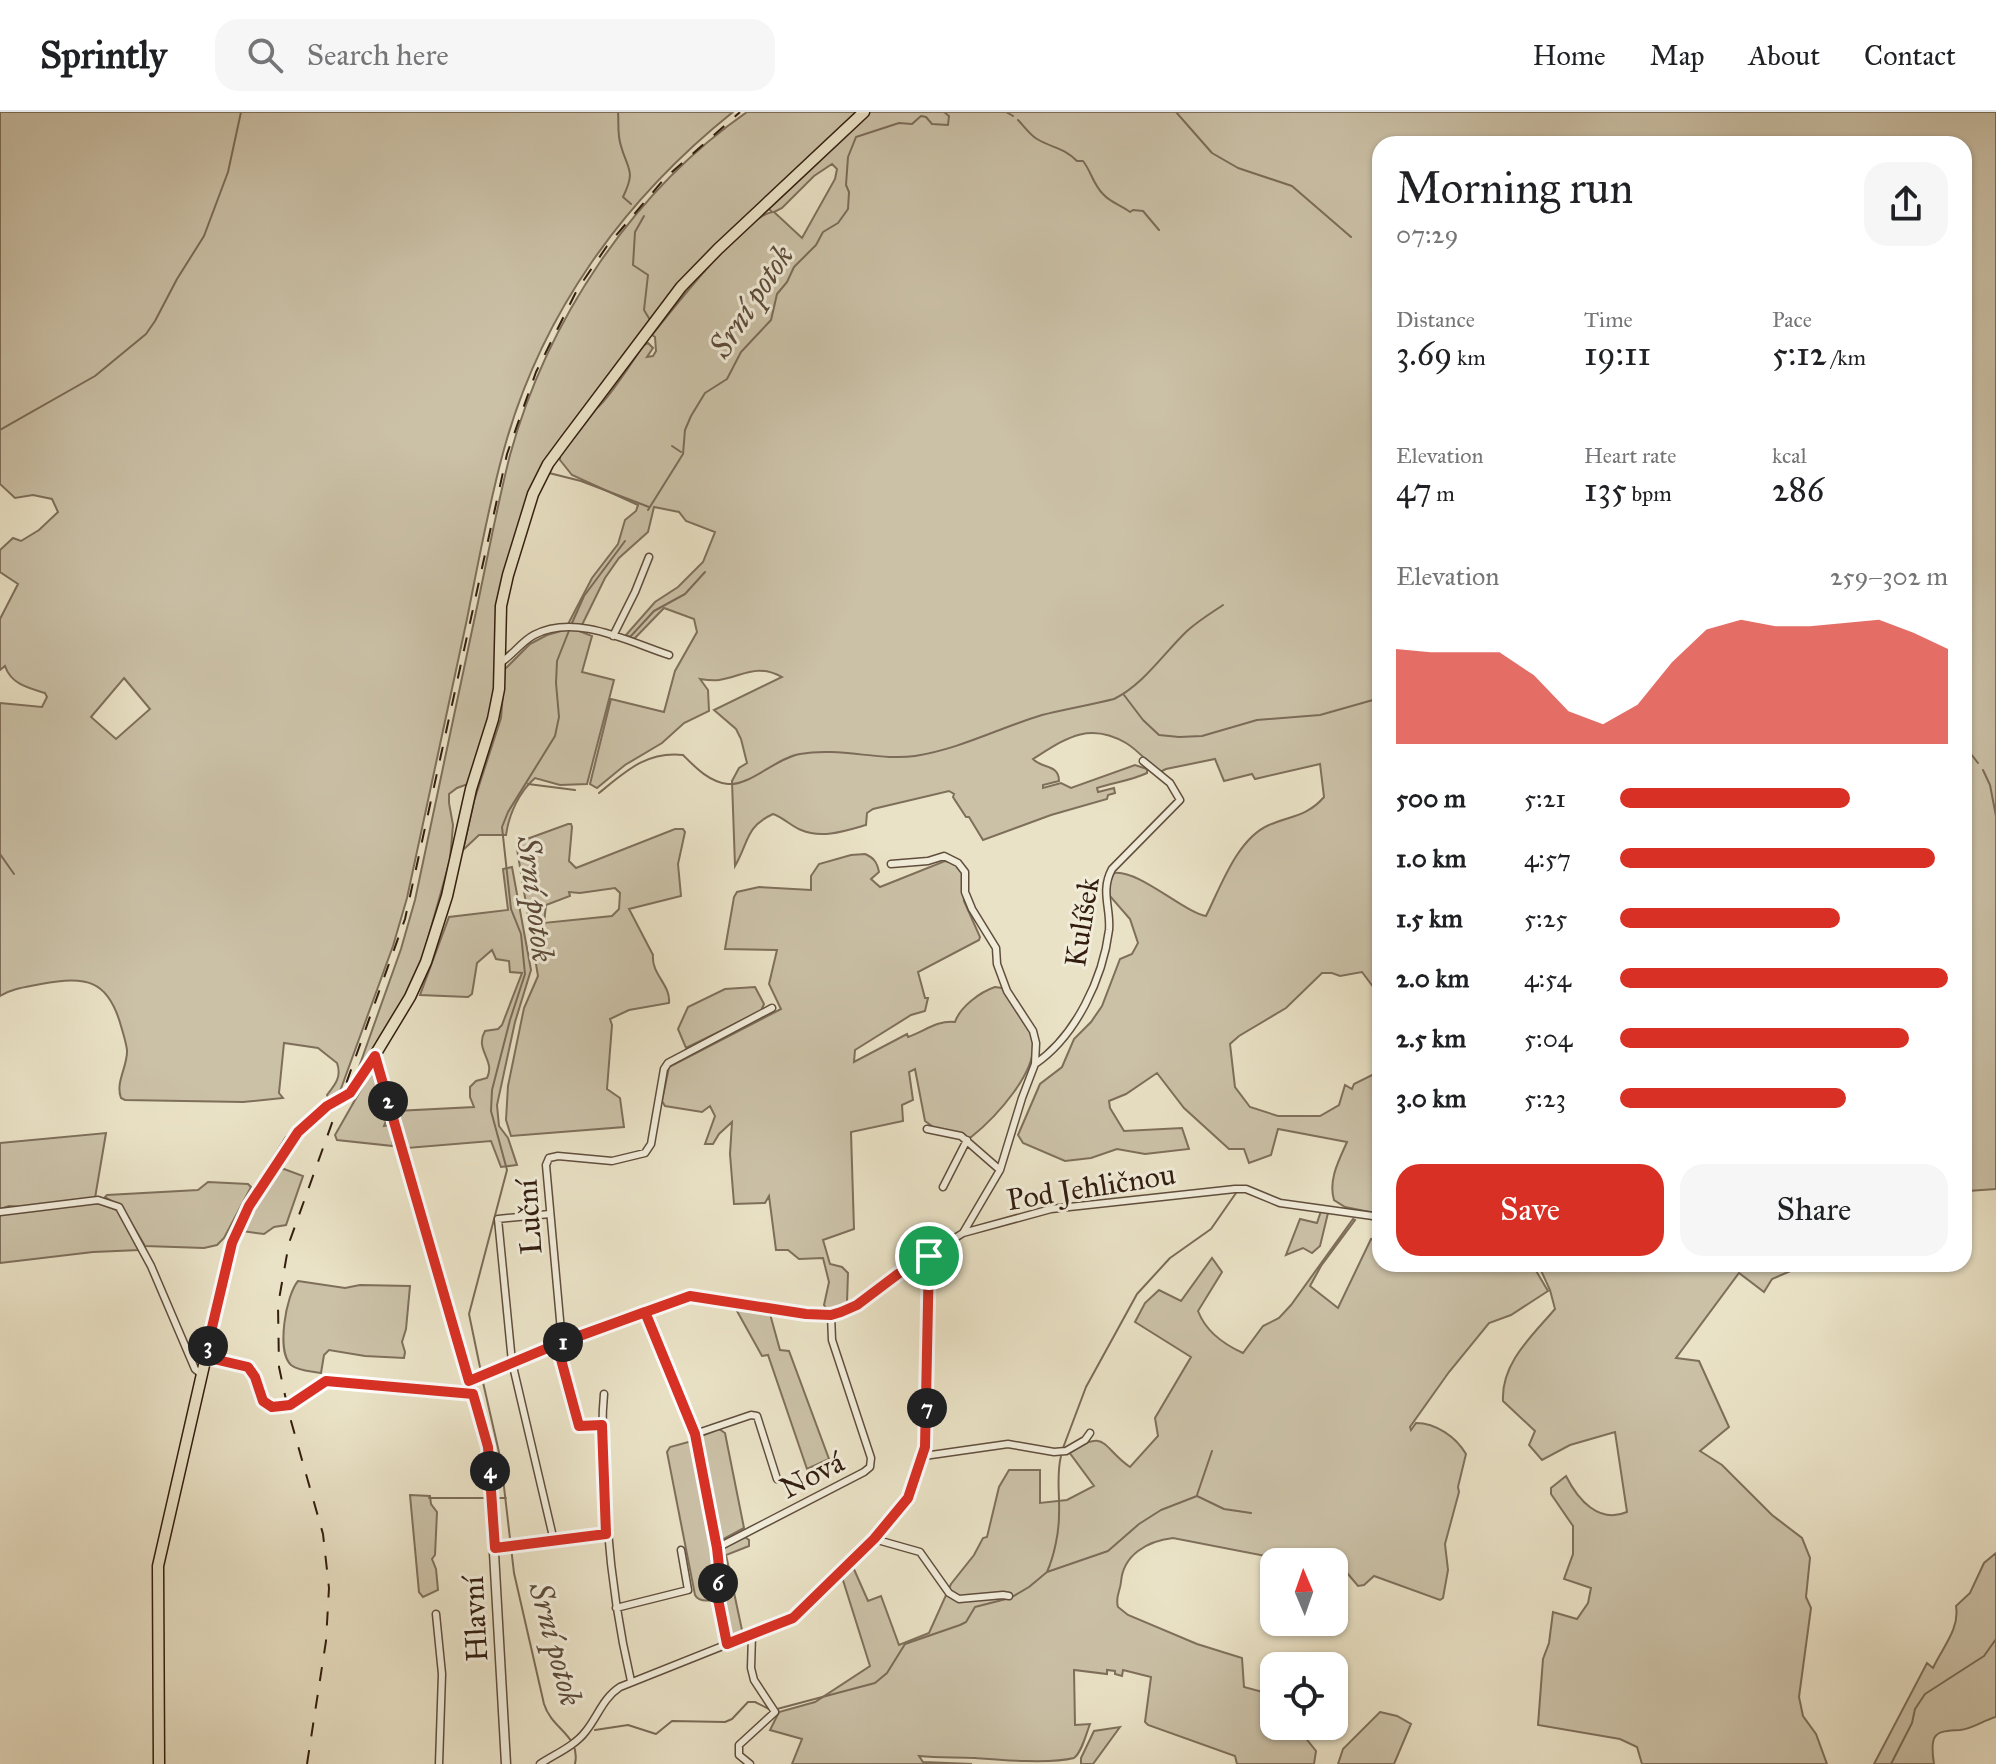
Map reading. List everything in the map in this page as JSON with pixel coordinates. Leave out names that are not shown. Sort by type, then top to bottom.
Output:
[{"type":"main road","points":[[159,1764],[158,1566],[232,1243],[249,1206],[298,1132],[327,1106],[350,1093],[413,991],[437,930],[468,801],[493,719],[500,663],[501,606],[533,494],[548,464],[681,287],[864,112]]},
{"type":"street","points":[[613,636],[649,557]]},
{"type":"street","points":[[500,663],[535,634],[570,627],[613,636],[669,655]]},
{"type":"street","name":"Kulíšek","points":[[1035,1064],[1048,1055],[1063,1036],[1093,989],[1109,928],[1104,894],[1112,869],[1180,800],[1170,783],[1143,761]]},
{"type":"street","name":"Kulíšek","points":[[891,864],[928,861],[944,856],[958,863],[965,872],[965,892],[972,909],[996,948],[997,964],[1007,991],[1033,1031],[1036,1043],[1035,1064],[1000,1170],[963,1233]]},
{"type":"street","name":"Luční","points":[[602,1425],[579,1426],[559,1352],[546,1165],[549,1158],[558,1156],[612,1161],[645,1153],[651,1144],[664,1069],[668,1063],[772,1008]]},
{"type":"street","name":"Hlavní","points":[[375,1056],[488,1447],[506,1764]]},
{"type":"street","points":[[927,1129],[961,1136],[1000,1170]]},
{"type":"street","points":[[943,1187],[967,1140]]},
{"type":"street","name":"Pod Jehličnou","points":[[831,1315],[857,1305],[898,1274],[963,1233],[1051,1209],[1246,1189],[1280,1203],[1372,1216]]},
{"type":"street","points":[[0,1212],[98,1200],[119,1207],[151,1266],[195,1369],[201,1374]]},
{"type":"street","points":[[550,1214],[498,1219],[512,1362],[554,1541]]},
{"type":"street","points":[[540,1764],[574,1743],[612,1692],[631,1681],[793,1618],[874,1539],[908,1498],[924,1456],[928,1395],[929,1256]]},
{"type":"street","points":[[469,1381],[558,1344],[690,1296],[831,1315]]},
{"type":"street","points":[[645,1312],[695,1434],[717,1548],[720,1576],[718,1599],[727,1644]]},
{"type":"street","name":"Nová","points":[[717,1548],[870,1467],[871,1458],[832,1340],[831,1315]]},
{"type":"street","points":[[205,1357],[248,1367],[263,1401],[272,1407],[290,1405],[326,1381],[473,1394]]},
{"type":"street","points":[[604,1394],[602,1425],[606,1534],[616,1608],[631,1681]]},
{"type":"street","points":[[695,1434],[757,1416],[777,1479]]},
{"type":"street","points":[[924,1456],[1008,1444],[1054,1452],[1066,1451],[1090,1433]]},
{"type":"street","points":[[495,1548],[606,1534]]},
{"type":"street","points":[[874,1539],[920,1552],[949,1593],[959,1599],[1009,1596]]},
{"type":"street","points":[[616,1608],[688,1590],[681,1550]]},
{"type":"street","points":[[436,1614],[442,1674],[439,1764]]},
{"type":"street","points":[[750,1764],[739,1755],[739,1745],[775,1712],[758,1689],[752,1674],[752,1635]]},
{"type":"shaded area","points":[[0,112],[733,112],[656,183],[591,264],[539,354],[519,402],[493,494],[407,898],[393,946],[339,1094],[329,1099],[327,1095],[338,1077],[337,1063],[318,1048],[284,1043],[279,1093],[283,1098],[243,1102],[125,1100],[121,1098],[120,1086],[127,1056],[126,1044],[116,1010],[102,990],[83,981],[71,981],[20,988],[0,996],[0,703],[42,707],[47,697],[45,693],[16,681],[5,666],[0,670],[0,619],[18,584],[0,572],[0,550],[13,538],[21,541],[39,530],[58,512],[52,499],[33,495],[15,498],[0,484]],"holes":[[[124,678],[150,709],[116,739],[91,717]]]},
{"type":"shaded area","points":[[747,112],[857,112],[715,246],[562,438],[504,574],[489,718],[468,784],[449,794],[453,825],[450,860],[422,960],[409,989],[354,1081],[415,900],[500,496],[526,405],[546,356],[571,309],[599,263],[631,220],[705,144]]},
{"type":"shaded area","points":[[870,112],[1996,112],[1996,1189],[1972,1191],[1972,136],[1372,136],[1372,985],[1362,972],[1340,976],[1322,973],[1286,1008],[1230,1044],[1235,1087],[1250,1107],[1278,1116],[1320,1116],[1339,1105],[1345,1085],[1352,1089],[1354,1084],[1372,1075],[1372,1212],[1345,1207],[1334,1200],[1333,1178],[1347,1142],[1278,1129],[1271,1155],[1249,1163],[1244,1149],[1229,1149],[1184,1108],[1157,1073],[1126,1094],[1109,1101],[1110,1108],[1124,1131],[1182,1128],[1189,1149],[1145,1154],[1117,1149],[1091,1158],[1065,1161],[1023,1143],[1018,1135],[1040,1084],[1062,1067],[1074,1039],[1102,1006],[1120,959],[1132,954],[1138,943],[1130,919],[1109,895],[1114,873],[1136,878],[1206,916],[1231,864],[1248,841],[1269,825],[1312,808],[1324,797],[1320,764],[1255,779],[1252,774],[1224,781],[1215,759],[1160,772],[1126,743],[1100,733],[1088,733],[1066,739],[1033,759],[1053,769],[1058,776],[1059,781],[1043,785],[1043,788],[1061,783],[1071,788],[1135,765],[1147,769],[1147,773],[1097,788],[1098,792],[1114,788],[1115,793],[1108,795],[1107,799],[983,840],[949,791],[873,809],[867,813],[866,825],[834,833],[809,833],[773,814],[752,830],[735,866],[732,781],[739,768],[747,763],[736,729],[714,710],[782,677],[757,671],[719,680],[700,679],[708,690],[709,711],[684,723],[662,743],[625,765],[597,788],[590,784],[611,699],[664,712],[675,671],[697,632],[694,619],[664,608],[634,639],[626,635],[655,602],[678,587],[703,562],[715,532],[686,521],[679,512],[654,507],[648,532],[619,558],[605,578],[579,631],[592,636],[582,672],[614,680],[587,784],[560,785],[535,778],[516,804],[506,835],[479,835],[463,850],[474,801],[501,718],[505,669],[530,644],[565,630],[592,578],[618,544],[625,520],[636,511],[638,505],[572,475],[560,456],[644,345],[648,343],[653,348],[647,357],[653,356],[656,351],[655,337],[652,335],[691,286],[744,230],[772,212],[768,208]],"holes":[[[832,164],[837,169],[835,179],[802,238],[774,212]]]},
{"type":"shaded area","points":[[571,824],[569,861],[576,868],[675,829],[685,832],[678,864],[681,896],[629,909],[653,955],[669,1003],[629,1010],[610,1019],[607,1089],[620,1098],[624,1127],[511,1136],[506,1120],[508,1086],[524,1008],[538,976],[516,843]],"holes":[[[615,888],[620,893],[619,909],[612,916],[544,923],[546,905],[570,896],[569,892]]]},
{"type":"shaded area","points":[[865,854],[877,866],[879,872],[871,879],[880,887],[945,861],[955,863],[962,871],[964,901],[980,937],[918,972],[925,998],[928,998],[925,1011],[911,1015],[855,1050],[854,1062],[907,1034],[908,1037],[937,1024],[955,1022],[971,1001],[995,987],[1002,988],[1023,1017],[1032,1036],[1033,1049],[1030,1063],[1014,1092],[970,1138],[936,1129],[925,1121],[915,1069],[909,1072],[913,1100],[902,1105],[903,1121],[851,1132],[854,1229],[823,1240],[830,1264],[842,1267],[848,1273],[847,1303],[827,1309],[824,1305],[829,1282],[823,1258],[799,1259],[788,1250],[776,1250],[769,1196],[765,1203],[734,1204],[730,1154],[732,1122],[713,1144],[705,1144],[715,1116],[710,1106],[702,1112],[665,1106],[662,1101],[669,1067],[781,1009],[769,984],[777,950],[725,949],[737,892],[759,887],[811,890],[811,876],[819,864]]},
{"type":"shaded area","points":[[512,867],[531,970],[515,1022],[497,1105],[499,1126],[508,1138],[517,1165],[501,1167],[491,1141],[407,1148],[396,1111],[474,1107],[470,1087],[476,1081],[487,1078],[489,1072],[482,1038],[485,1031],[498,1029],[502,1025],[522,973],[510,972],[509,961],[496,959],[492,950],[477,963],[472,994],[468,997],[420,995],[449,917],[508,910],[503,869]]},
{"type":"shaded area","points":[[755,987],[764,1004],[761,1011],[686,1048],[678,1029],[688,1007],[725,989]]},
{"type":"shaded area","points":[[371,1072],[376,1075],[387,1118],[384,1126],[390,1125],[393,1146],[337,1140],[335,1135]]},
{"type":"shaded area","points":[[106,1133],[95,1198],[0,1209],[0,1143]]},
{"type":"shaded area","points":[[278,1170],[303,1176],[286,1225],[274,1227],[264,1234],[242,1231]]},
{"type":"shaded area","points":[[208,1182],[248,1184],[251,1187],[224,1238],[217,1245],[204,1248],[145,1246],[122,1207],[105,1197],[198,1190]]},
{"type":"shaded area","points":[[90,1203],[119,1211],[139,1250],[0,1263],[0,1214]]},
{"type":"shaded area","points":[[1321,1211],[1328,1213],[1320,1246],[1312,1253],[1303,1248],[1286,1255],[1300,1219],[1317,1223]]},
{"type":"shaded area","points":[[1353,1219],[1310,1286],[1338,1308],[1371,1239],[1372,1272],[1537,1272],[1548,1291],[1511,1315],[1489,1323],[1410,1427],[1411,1430],[1416,1423],[1438,1428],[1466,1454],[1445,1544],[1448,1570],[1440,1600],[1374,1576],[1358,1586],[1348,1574],[1348,1548],[1260,1548],[1260,1555],[1173,1538],[1146,1546],[1126,1564],[1118,1607],[1128,1615],[1197,1644],[1242,1658],[1244,1687],[1260,1691],[1260,1740],[1307,1740],[1316,1751],[1314,1764],[1237,1764],[1235,1756],[1145,1722],[1151,1677],[1123,1670],[1122,1676],[1107,1670],[1107,1674],[1074,1670],[1075,1725],[1090,1724],[1082,1747],[1074,1758],[1025,1761],[919,1756],[923,1762],[972,1764],[792,1764],[802,1739],[770,1730],[779,1712],[815,1702],[870,1666],[842,1577],[853,1567],[868,1601],[881,1596],[899,1645],[929,1633],[951,1584],[983,1538],[987,1537],[999,1487],[1009,1470],[1040,1470],[1040,1503],[1067,1500],[1094,1486],[1069,1452],[1091,1441],[1098,1441],[1130,1467],[1158,1436],[1155,1418],[1191,1357],[1135,1322],[1145,1303],[1159,1290],[1181,1301],[1212,1258],[1222,1272],[1198,1311],[1216,1336],[1243,1353],[1263,1326],[1279,1318]]},
{"type":"shaded area","points":[[1542,1272],[1788,1272],[1772,1279],[1764,1292],[1739,1273],[1676,1358],[1699,1361],[1729,1427],[1700,1451],[1722,1465],[1772,1515],[1802,1538],[1810,1558],[1806,1597],[1811,1608],[1799,1697],[1803,1716],[1816,1734],[1827,1764],[1642,1764],[1637,1747],[1620,1739],[1538,1725],[1543,1659],[1549,1643],[1553,1612],[1577,1619],[1588,1603],[1591,1588],[1564,1579],[1573,1554],[1573,1526],[1551,1494],[1551,1488],[1566,1476],[1590,1508],[1607,1515],[1627,1512],[1615,1432],[1570,1445],[1542,1460],[1529,1445],[1535,1431],[1503,1401],[1507,1374],[1513,1362],[1555,1309]]},
{"type":"shaded area","points":[[298,1281],[345,1288],[360,1285],[410,1286],[402,1342],[404,1358],[329,1350],[324,1355],[321,1373],[291,1365],[284,1348],[284,1323]]},
{"type":"shaded area","points":[[739,1308],[770,1314],[780,1350],[789,1351],[829,1459],[807,1469],[768,1355],[762,1356],[737,1311]]},
{"type":"shaded area","points":[[719,1429],[725,1433],[744,1528],[720,1541],[699,1437]]},
{"type":"shaded area","points":[[692,1441],[715,1569],[713,1600],[700,1599],[695,1595],[667,1452],[670,1447]]},
{"type":"shaded area","points":[[410,1495],[430,1496],[437,1512],[435,1555],[432,1559],[438,1590],[423,1597],[419,1592]]},
{"type":"shaded area","points":[[745,1537],[749,1540],[749,1546],[726,1555],[742,1630],[739,1635],[728,1637],[720,1550]]},
{"type":"shaded area","points":[[1996,1553],[1996,1717],[1969,1728],[1939,1733],[1932,1746],[1934,1764],[1874,1764],[1927,1663],[1933,1668],[1949,1638],[1957,1614],[1956,1606],[1970,1593],[1984,1563]]},
{"type":"shaded area","points":[[1380,1712],[1397,1716],[1411,1724],[1394,1764],[1338,1764],[1343,1749]]},
{"type":"shaded area","points":[[1120,1727],[1093,1764],[1081,1764],[1094,1731]]},
{"type":"waterway","points":[[0,430],[95,376],[146,334],[204,236],[228,172],[241,112]]},
{"type":"waterway","points":[[618,112],[620,142],[630,176],[623,197],[631,204]]},
{"type":"waterway","name":"Srní potok","points":[[648,510],[683,454],[685,430],[705,393],[727,379],[741,352],[771,320],[777,294],[794,267],[816,245],[823,232],[838,223],[848,209],[848,157],[856,137],[899,123],[912,124],[921,116],[932,124],[948,125],[949,116],[944,112]]},
{"type":"waterway","points":[[1006,112],[1013,116]]},
{"type":"waterway","points":[[1176,112],[1212,153],[1238,168],[1292,186],[1351,237]]},
{"type":"waterway","points":[[1018,120],[1037,139],[1077,161],[1083,161],[1106,197],[1130,212],[1143,211],[1159,230]]},
{"type":"waterway","points":[[644,216],[635,232],[633,265],[648,275],[644,310],[650,320]]},
{"type":"waterway","points":[[672,446],[681,452]]},
{"type":"waterway","points":[[549,473],[581,481],[649,507]]},
{"type":"waterway","name":"Srní potok","points":[[481,1372],[469,1314],[507,1170],[491,1111],[492,1090],[525,974],[521,934],[511,909],[502,827],[555,736],[559,717],[557,661],[572,623],[584,596],[625,541]]},
{"type":"waterway","points":[[624,636],[630,637],[654,611],[685,594],[705,572]]},
{"type":"waterway","points":[[599,793],[638,764],[658,756],[683,755],[709,777],[728,784],[745,781],[800,754],[830,752],[915,756],[964,743],[1042,715],[1114,699],[1144,677],[1191,627],[1223,605]]},
{"type":"waterway","points":[[574,624],[595,627]]},
{"type":"waterway","points":[[1124,695],[1159,735],[1179,737],[1202,736],[1257,720],[1320,715],[1372,700]]},
{"type":"waterway","points":[[1972,755],[1978,763]]},
{"type":"waterway","points":[[1983,770],[1990,785],[1996,816]]},
{"type":"waterway","points":[[528,784],[575,790]]},
{"type":"waterway","points":[[0,854],[14,874]]},
{"type":"waterway","points":[[1063,1448],[1086,1387],[1137,1294],[1170,1258],[1211,1229],[1236,1193]]},
{"type":"waterway","name":"Srní potok","points":[[482,1378],[501,1461],[514,1573],[544,1704],[574,1746],[575,1764]]},
{"type":"waterway","points":[[1197,1495],[1212,1451]]},
{"type":"waterway","points":[[1047,1572],[1058,1529],[1061,1456]]},
{"type":"waterway","points":[[1012,1597],[1047,1572],[1108,1551],[1161,1510],[1197,1496],[1224,1509],[1251,1513]]},
{"type":"waterway","points":[[429,1498],[487,1498]]},
{"type":"waterway","points":[[495,1498],[506,1498]]},
{"type":"waterway","points":[[777,1709],[875,1683],[887,1673],[905,1644],[966,1622],[975,1607],[1006,1599]]},
{"type":"waterway","points":[[1891,1764],[1912,1723],[1915,1709],[1925,1694],[1984,1656],[1996,1639]]},
{"type":"waterway","points":[[595,1730],[628,1725],[656,1734],[672,1721],[725,1722],[748,1702],[771,1710]]},
{"type":"railway","points":[[307,1764],[326,1641],[329,1588],[323,1534],[279,1367],[278,1305],[289,1243],[405,919],[507,454],[536,372],[577,290],[607,246],[665,178],[740,112]]},
{"type":"route","points":[[375,1056],[469,1381],[562,1342],[622,1320],[690,1296],[831,1315],[849,1310],[898,1274],[929,1256],[925,1447],[908,1498],[874,1539],[793,1618],[727,1644],[718,1599],[720,1576],[717,1548],[695,1434],[645,1312],[555,1345],[579,1426],[602,1425],[606,1534],[495,1548],[488,1447],[473,1394],[326,1381],[299,1400],[279,1408],[263,1401],[248,1367],[205,1357],[232,1243],[249,1206],[298,1132],[327,1106],[350,1093],[375,1056]]}]
